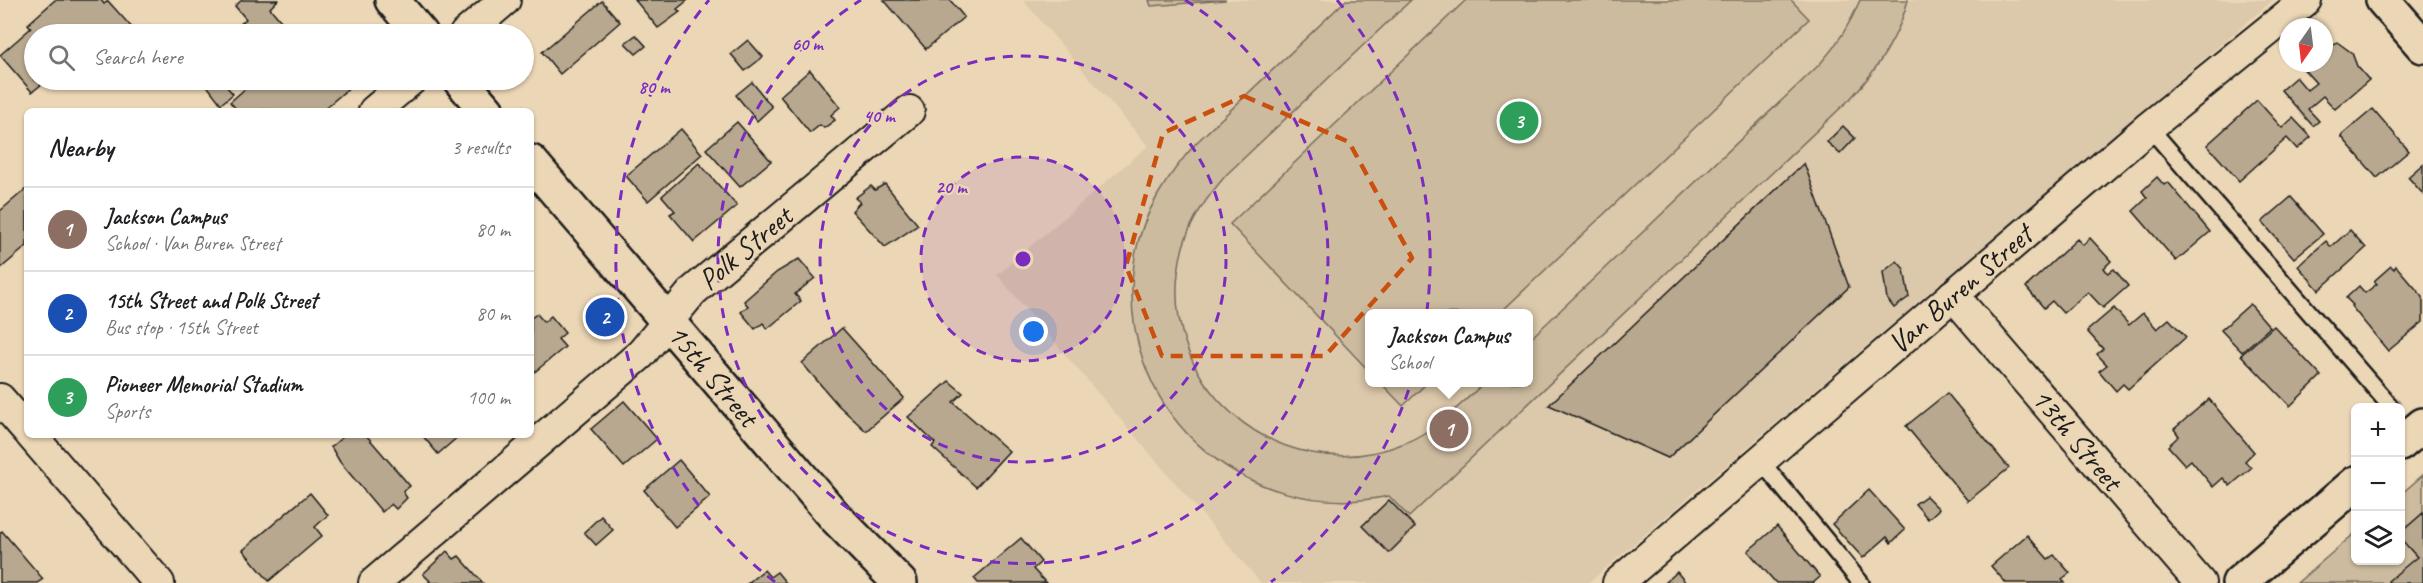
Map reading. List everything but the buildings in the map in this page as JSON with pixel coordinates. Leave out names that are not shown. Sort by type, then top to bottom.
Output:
[{"type":"street","points":[[392,0],[412,24]]},
{"type":"street","points":[[477,24],[505,0]]},
{"type":"street","name":"Van Buren Street","points":[[1618,583],[2149,127],[2306,0]]},
{"type":"street","points":[[2383,0],[2423,46]]},
{"type":"street","points":[[378,108],[399,90]]},
{"type":"street","points":[[469,90],[484,108]]},
{"type":"street","name":"Polk Street","points":[[374,583],[641,354],[693,291],[909,111]]},
{"type":"street","name":"15th Street","points":[[534,165],[837,519],[900,583]]},
{"type":"street","name":"13th Street","points":[[1953,295],[2200,583]]},
{"type":"street","points":[[34,438],[159,583]]},
{"type":"street","points":[[2239,583],[2351,486]]},
{"type":"lane","points":[[2149,127],[2388,403]]},
{"type":"lane","points":[[1760,460],[1861,583]]},
{"type":"highlighted area","points":[[1244,96],[1349,142],[1412,258],[1325,356],[1162,356],[1126,266],[1163,133]]},
{"type":"shaded area","points":[[1023,0],[2273,0],[1588,583],[1261,583],[997,275],[1148,146]]},
{"type":"shaded area","points":[[1149,0],[1226,0],[1151,6]]},
{"type":"shaded area","points":[[1346,0],[1411,0],[1227,174],[1213,191],[1195,217],[1186,237],[1177,296],[1185,341],[1204,381],[1233,414],[1269,439],[1312,453],[1358,455],[1416,438],[1447,416],[1480,387],[1533,387],[1533,336],[1819,65],[1843,34],[1860,0],[1908,0],[1899,28],[1885,53],[1850,99],[1409,517],[1389,496],[1335,500],[1284,492],[1237,473],[1198,444],[1166,406],[1143,361],[1133,311],[1135,256],[1144,224],[1158,194],[1176,167],[1197,142]]},
{"type":"shaded area","points":[[1466,0],[1791,0],[1809,19],[1504,309],[1365,309],[1365,367],[1230,224]]},
{"type":"shaded area","points":[[1385,387],[1423,387],[1403,406]]},
{"type":"shaded area","points":[[2423,475],[2423,583],[2297,583],[2351,536],[2351,565],[2405,565],[2405,491]]},
{"type":"place","name":"Pioneer Memorial Stadium","points":[[1519,121]]},
{"type":"place","name":"15th Street and Polk Street","points":[[605,317]]},
{"type":"place","name":"Jackson Campus","points":[[1449,429]]}]
